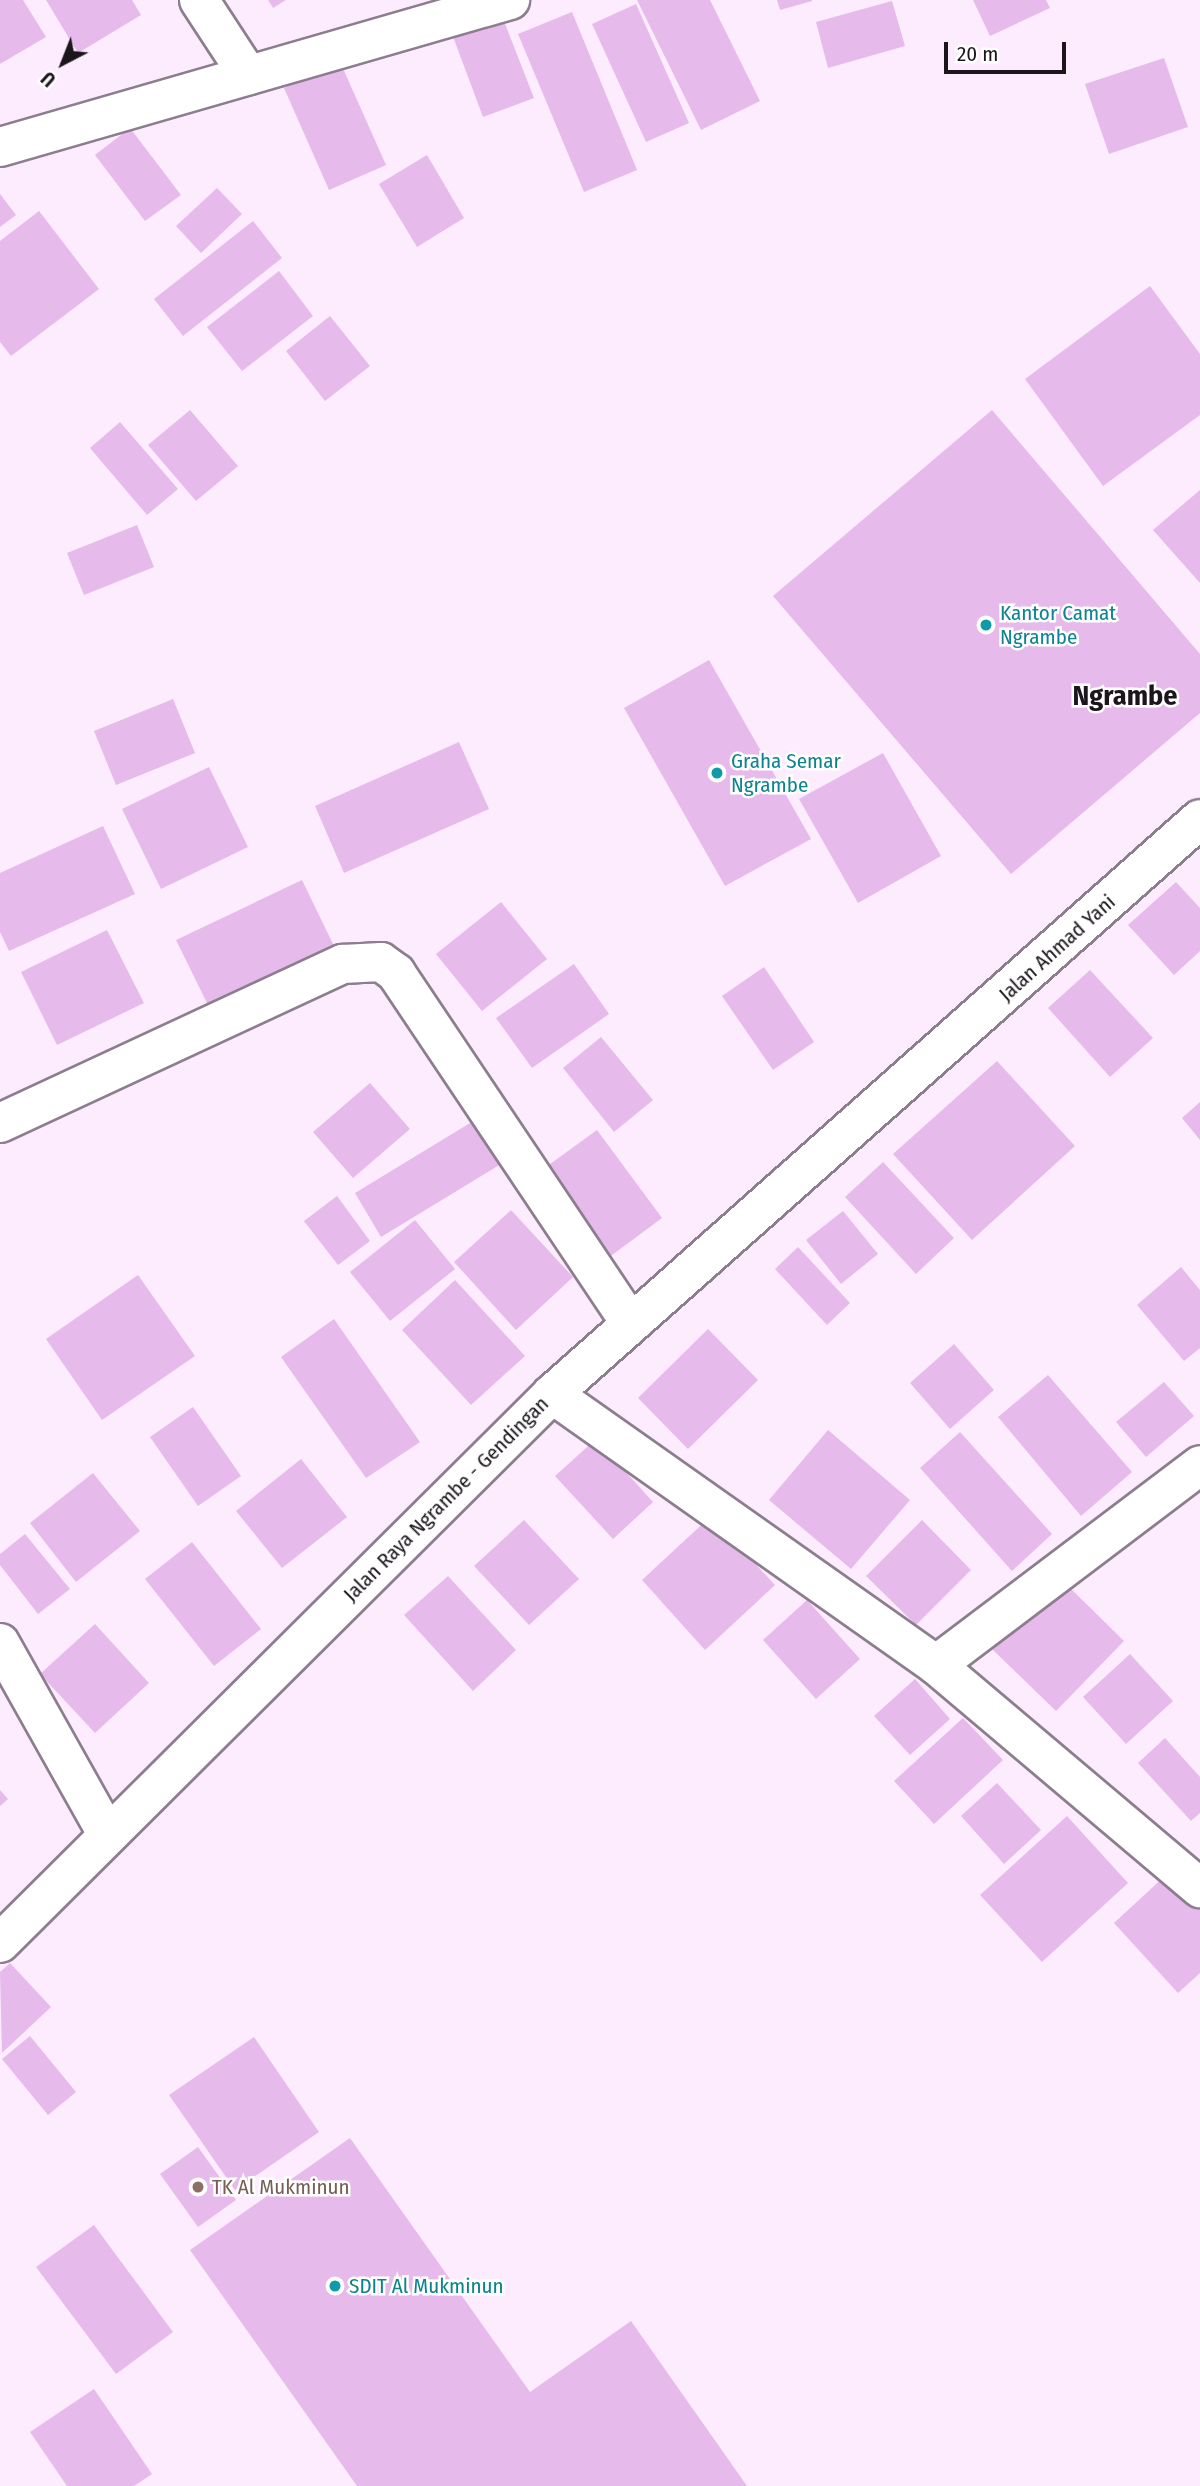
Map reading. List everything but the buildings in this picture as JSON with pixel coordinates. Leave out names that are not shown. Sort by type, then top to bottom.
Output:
[{"type":"street","points":[[199,0],[248,75]]},
{"type":"street","points":[[0,147],[510,0]]},
{"type":"street","name":"Jalan Ahmad Yani","points":[[913,1077],[1200,819]]},
{"type":"street","points":[[0,1123],[343,964],[381,962],[396,973],[630,1322]]},
{"type":"street","name":"Jalan Raya Ngrambe - Gendingan","points":[[0,1943],[551,1394],[630,1322],[913,1077]]},
{"type":"street","points":[[551,1394],[936,1665],[1200,1888]]},
{"type":"street","points":[[936,1665],[1200,1465]]},
{"type":"street","points":[[0,1643],[107,1834]]},
{"type":"place","name":"Kantor Camat Ngrambe","points":[[986,625]]},
{"type":"place","name":"Graha Semar Ngrambe","points":[[717,773]]},
{"type":"place","name":"TK Al Mukminun","points":[[198,2187]]},
{"type":"place","name":"SDIT Al Mukminun","points":[[335,2286]]},
{"type":"district","name":"Ngrambe","points":[[1125,696]]}]
